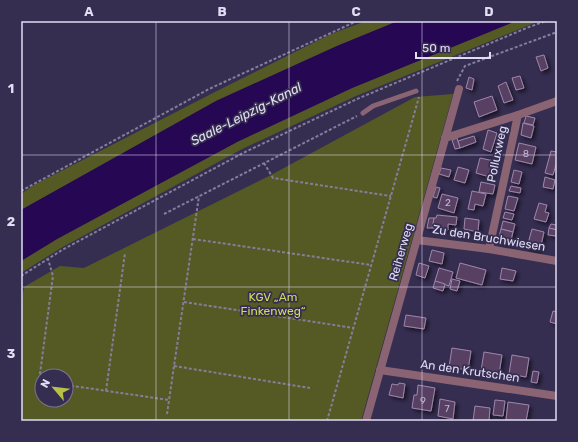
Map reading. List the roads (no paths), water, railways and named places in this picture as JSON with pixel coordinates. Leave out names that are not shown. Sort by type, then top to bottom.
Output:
[{"type":"street","name":"Reiherweg","points":[[366,421],[445,138],[457,88]]},
{"type":"street","points":[[518,115],[557,101]]},
{"type":"street","name":"Polluxweg","points":[[445,138],[518,115],[489,249]]},
{"type":"street","name":"Zu den Bruchwiesen","points":[[417,240],[556,258]]},
{"type":"street","name":"An den Krutschen","points":[[380,370],[557,396]]},
{"type":"lane","points":[[363,113],[373,106],[419,90]]},
{"type":"water","name":"Saale-Leipzig-Kanal","points":[[398,21],[516,21],[352,88],[237,142],[57,239],[21,261],[21,210],[216,101],[337,46]]},
{"type":"park label","name":"KGV „Am Finkenweg“","points":[[273,304]]}]
